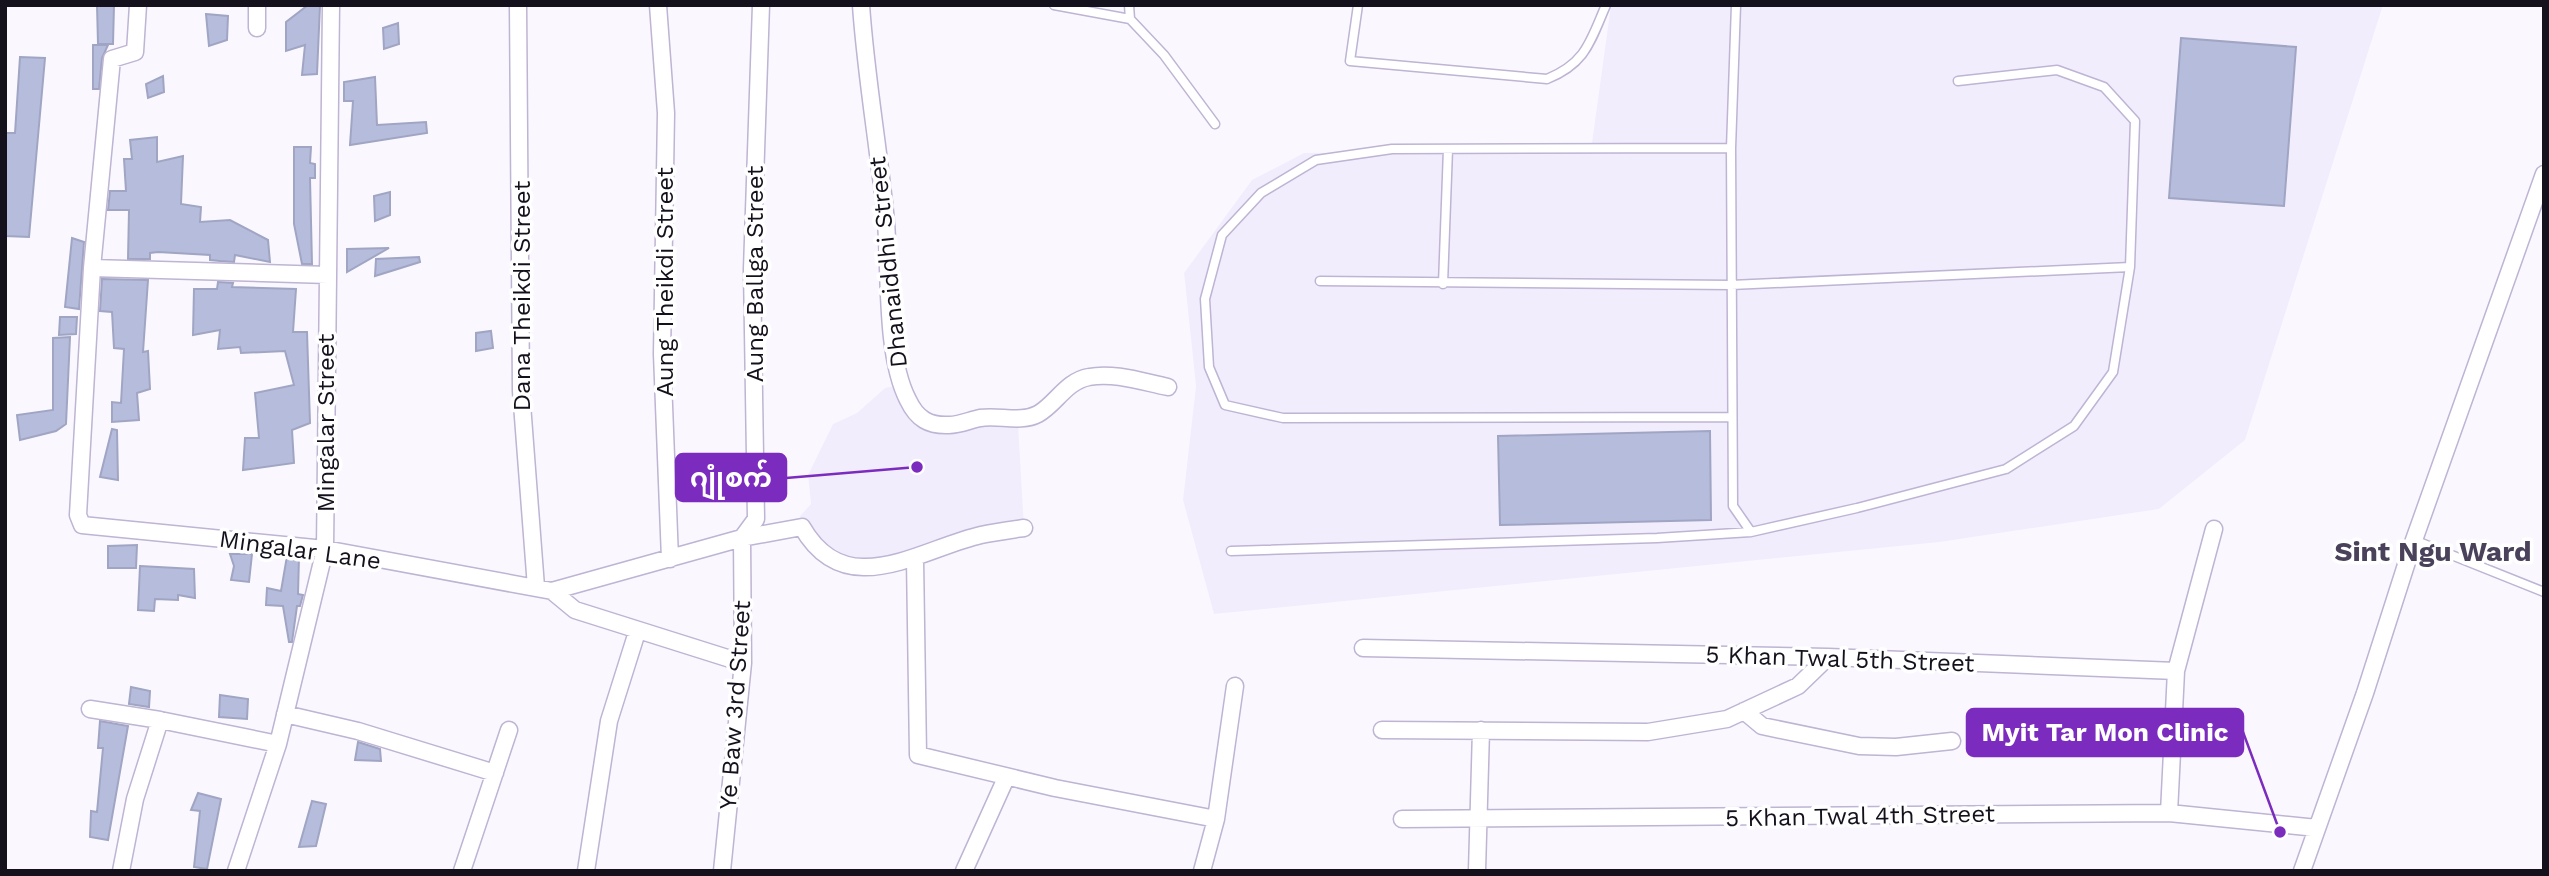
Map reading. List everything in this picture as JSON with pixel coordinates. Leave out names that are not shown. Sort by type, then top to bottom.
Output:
[{"type":"street","name":"Mingalar Lane","points":[[138,5],[135,52],[113,59],[92,268],[78,515],[82,525],[325,549],[544,589],[670,559],[743,538],[802,527],[809,540],[841,564],[893,566],[980,535],[1024,528]]},
{"type":"street","points":[[257,5],[257,28]]},
{"type":"street","name":"Mingalar Street","points":[[236,871],[278,744],[325,549],[331,5]]},
{"type":"street","name":"Dana Theikdi Street","points":[[518,5],[521,391],[544,589]]},
{"type":"street","name":"Aung Theikdi Street","points":[[658,5],[666,113],[662,354],[670,559]]},
{"type":"street","name":"Aung Ballga Street","points":[[743,538],[756,519],[752,269],[761,5]]},
{"type":"street","name":"Dhanaiddhi Street","points":[[861,5],[866,81],[885,219],[895,360],[907,399],[920,419],[933,425],[953,425],[980,418],[1023,419],[1038,414],[1073,383],[1088,377],[1108,376],[1168,387]]},
{"type":"street","points":[[2302,871],[2365,693],[2414,540],[2544,174]]},
{"type":"street","points":[[92,268],[328,275]]},
{"type":"street","points":[[2169,813],[2176,671],[2214,529]]},
{"type":"street","name":"Ye Baw 3rd Street","points":[[722,871],[743,663],[743,538]]},
{"type":"street","points":[[915,559],[918,755],[1006,778],[1216,819]]},
{"type":"street","points":[[544,589],[575,610],[637,632],[743,663]]},
{"type":"street","points":[[586,871],[609,721],[637,632]]},
{"type":"street","name":"5 Khan Twal 5th Street","points":[[1363,648],[1828,657],[2176,671]]},
{"type":"street","points":[[1382,730],[1648,732],[1727,719],[1798,686],[1828,657]]},
{"type":"street","points":[[1202,871],[1216,819],[1235,686]]},
{"type":"street","points":[[90,709],[278,744]]},
{"type":"street","points":[[1744,711],[1762,726],[1859,746],[1896,747],[1952,741]]},
{"type":"street","points":[[285,714],[358,731],[495,773]]},
{"type":"street","points":[[121,871],[135,799],[160,720]]},
{"type":"street","points":[[462,871],[509,730]]},
{"type":"street","points":[[1477,871],[1481,730]]},
{"type":"street","points":[[964,871],[1006,778]]},
{"type":"street","name":"5 Khan Twal 4th Street","points":[[1402,819],[2169,813],[2317,828]]},
{"type":"lane","points":[[1054,5],[1130,19],[1164,55],[1215,124]]},
{"type":"lane","points":[[1129,5],[1130,19]]},
{"type":"lane","points":[[1358,5],[1350,61],[1547,79],[1571,70],[1587,47],[1606,5]]},
{"type":"lane","points":[[1736,5],[1731,148],[1733,506],[1751,532]]},
{"type":"lane","points":[[1231,551],[1657,538],[1751,532],[1857,508],[2006,469],[2074,426],[2113,372],[2130,267],[2135,121],[2104,86],[2057,70],[1958,81]]},
{"type":"lane","points":[[1731,148],[1392,149],[1316,160],[1261,193],[1222,235],[1205,299],[1209,366],[1225,405],[1283,418],[1731,417]]},
{"type":"lane","points":[[1443,284],[1448,149]]},
{"type":"lane","points":[[1320,281],[1731,285],[2130,267]]},
{"type":"lane","points":[[2414,540],[2544,592]]},
{"type":"shaded area","points":[[1611,5],[2383,5],[2245,440],[2159,509],[1940,542],[1214,614],[1183,500],[1196,386],[1184,273],[1252,180],[1304,153],[1591,150]]},
{"type":"shaded area","points":[[910,383],[920,402],[927,427],[1018,423],[1024,528],[915,559],[849,565],[802,527],[800,516],[811,504],[808,475],[833,424],[857,413],[885,388]]},
{"type":"building","points":[[97,5],[114,5],[113,44],[98,44]]},
{"type":"building","points":[[308,5],[320,5],[317,74],[302,75],[305,45],[286,51],[286,22]]},
{"type":"building","points":[[206,14],[228,16],[227,40],[209,46]]},
{"type":"building","points":[[398,23],[399,44],[384,49],[383,28]]},
{"type":"building","points":[[2181,38],[2296,47],[2284,206],[2169,198]]},
{"type":"building","points":[[93,45],[108,45],[102,58],[99,89],[93,89]]},
{"type":"building","points":[[20,57],[45,58],[29,237],[5,236],[5,133],[15,133]]},
{"type":"building","points":[[163,76],[164,92],[148,98],[146,84]]},
{"type":"building","points":[[375,77],[377,125],[426,122],[427,133],[350,145],[353,101],[344,101],[344,82]]},
{"type":"building","points":[[157,137],[157,162],[183,156],[181,204],[201,207],[200,222],[230,220],[268,240],[270,262],[235,255],[234,262],[210,260],[210,255],[158,252],[150,253],[150,259],[128,259],[129,210],[108,210],[110,191],[126,191],[124,159],[132,159],[130,140]]},
{"type":"building","points":[[294,147],[311,147],[310,163],[315,164],[315,178],[310,178],[312,264],[302,264],[294,224]]},
{"type":"building","points":[[390,192],[390,215],[375,221],[374,196]]},
{"type":"building","points":[[72,238],[84,242],[79,309],[65,307]]},
{"type":"building","points":[[389,248],[347,272],[347,249]]},
{"type":"building","points":[[419,257],[420,262],[375,276],[376,259]]},
{"type":"building","points":[[102,279],[148,280],[143,352],[148,351],[150,389],[137,393],[139,420],[112,422],[112,402],[121,403],[124,349],[114,348],[112,312],[100,311]]},
{"type":"building","points":[[218,282],[233,283],[232,287],[296,289],[293,332],[307,332],[310,423],[292,430],[294,463],[243,470],[245,438],[259,438],[255,393],[294,385],[285,351],[241,353],[240,347],[218,349],[220,330],[193,335],[194,289],[217,289]]},
{"type":"building","points":[[60,317],[77,317],[76,334],[59,335]]},
{"type":"building","points":[[491,331],[493,348],[476,351],[476,333]]},
{"type":"building","points":[[70,337],[66,424],[56,431],[20,440],[17,415],[53,410],[53,338]]},
{"type":"building","points":[[112,429],[117,430],[118,480],[100,477]]},
{"type":"building","points":[[1710,431],[1711,520],[1500,525],[1498,436]]},
{"type":"building","points":[[137,545],[136,568],[108,568],[108,546]]},
{"type":"building","points":[[230,554],[252,554],[249,582],[231,580],[234,566]]},
{"type":"building","points":[[287,556],[299,557],[298,594],[303,595],[300,606],[297,606],[292,642],[289,642],[283,606],[266,605],[267,588],[281,591]]},
{"type":"building","points":[[140,566],[194,569],[195,598],[178,595],[178,600],[155,599],[154,611],[138,610]]},
{"type":"building","points":[[131,687],[150,691],[149,707],[129,704]]},
{"type":"building","points":[[220,695],[248,699],[247,719],[219,717]]},
{"type":"building","points":[[100,721],[128,726],[108,840],[90,837],[91,811],[97,812],[103,748],[98,748]]},
{"type":"building","points":[[358,742],[380,749],[381,761],[355,760]]},
{"type":"building","points":[[198,793],[221,799],[207,869],[194,867],[200,811],[191,810]]},
{"type":"building","points":[[312,801],[326,804],[316,846],[299,847]]},
{"type":"place","name":"ဂျုံစက်","points":[[917,467]]},
{"type":"place","name":"Myit Tar Mon Clinic","points":[[2280,832]]},
{"type":"district","name":"Sint Ngu Ward","points":[[2433,551]]}]
